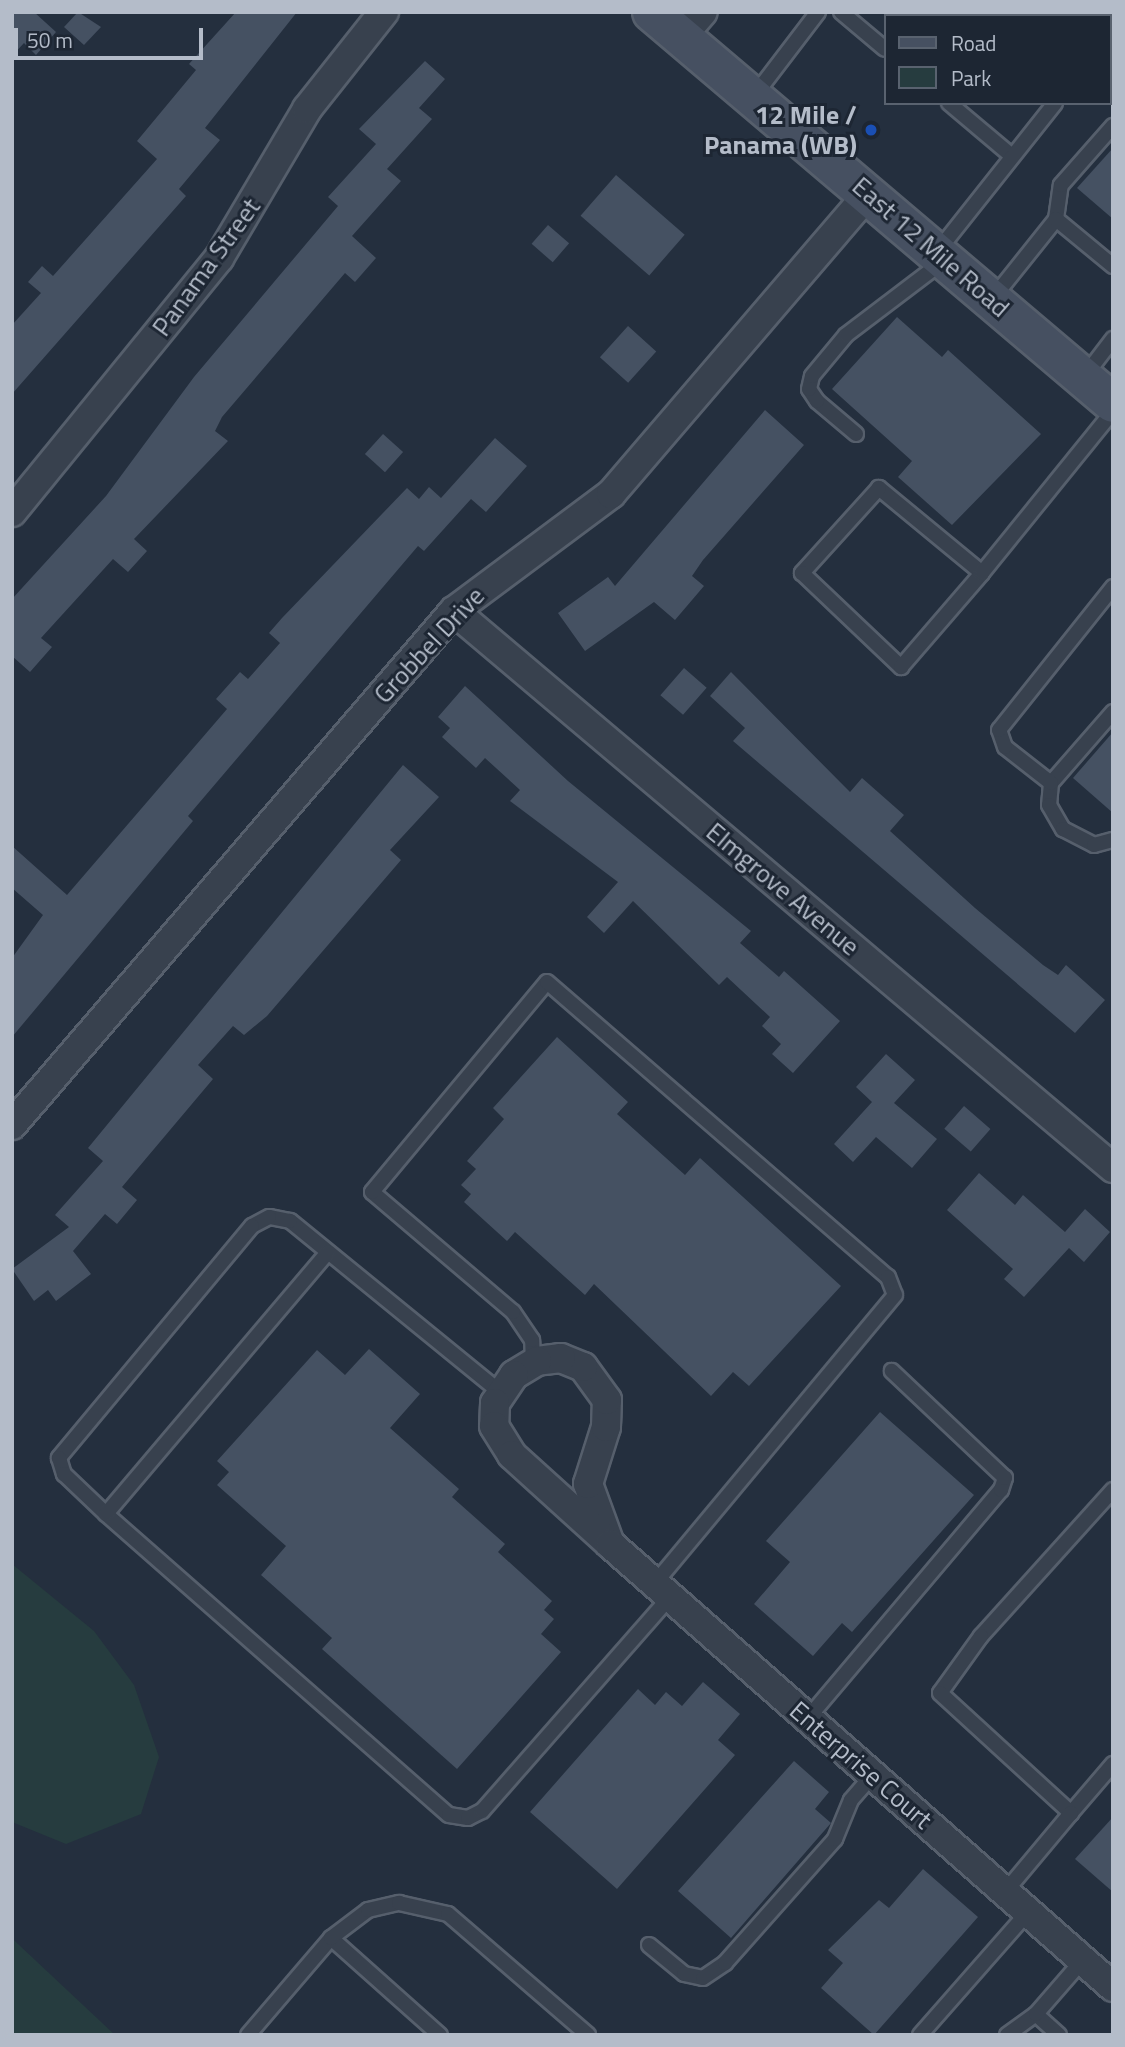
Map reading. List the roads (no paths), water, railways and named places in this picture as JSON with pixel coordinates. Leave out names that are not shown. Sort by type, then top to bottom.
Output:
[{"type":"main road","name":"East 12 Mile Road","points":[[652,12],[692,24],[753,97],[1113,403]]},
{"type":"street","name":"Panama Street","points":[[12,512],[219,258],[307,109],[384,12]]},
{"type":"street","name":"Grobbel Drive","points":[[12,1125],[454,611],[611,494],[869,193]]},
{"type":"street","name":"Elmgrove Avenue","points":[[454,611],[1113,1168]]},
{"type":"street","name":"Enterprise Court","points":[[533,1363],[549,1358],[574,1362],[604,1393],[606,1427],[589,1497],[610,1544]]},
{"type":"street","points":[[500,1392],[533,1363]]},
{"type":"street","name":"Enterprise Court","points":[[500,1392],[492,1415],[500,1440],[610,1544],[1113,1987]]},
{"type":"lane","points":[[753,97],[818,12]]},
{"type":"lane","points":[[841,12],[884,49]]},
{"type":"lane","points":[[951,105],[1012,156]]},
{"type":"lane","points":[[856,434],[817,401],[809,389],[812,376],[846,335],[941,255],[1012,156],[1053,105]]},
{"type":"lane","points":[[992,299],[1056,219],[1061,184],[1113,126]]},
{"type":"lane","points":[[1056,219],[1113,266]]},
{"type":"lane","points":[[1083,378],[1113,339]]},
{"type":"lane","points":[[982,573],[879,488],[802,573],[901,667],[982,573],[1113,411]]},
{"type":"lane","points":[[1051,783],[1005,747],[999,730],[1110,597]]},
{"type":"lane","points":[[1113,712],[1051,783],[1049,805],[1063,829],[1094,845],[1113,840]]},
{"type":"lane","points":[[500,1392],[290,1221],[269,1217],[252,1226],[75,1433],[59,1458],[64,1474],[106,1514],[449,1815],[467,1818],[482,1811],[663,1590],[895,1295],[888,1277],[547,982],[372,1192],[513,1311],[532,1340],[533,1363]]},
{"type":"lane","points":[[106,1514],[328,1252]]},
{"type":"lane","points":[[808,1718],[1001,1490],[1005,1478],[892,1371]]},
{"type":"lane","points":[[1071,1813],[940,1692],[981,1636],[1113,1490]]},
{"type":"lane","points":[[1005,1892],[1113,1764]]},
{"type":"lane","points":[[649,1945],[684,1974],[703,1978],[725,1963],[835,1839],[851,1800],[873,1775]]},
{"type":"lane","points":[[248,2035],[331,1938],[368,1910],[399,1903],[448,1914],[588,2035]]},
{"type":"lane","points":[[920,2035],[1028,1912]]},
{"type":"lane","points":[[331,1938],[440,2035]]},
{"type":"lane","points":[[1007,2035],[1036,2014],[1082,1961]]},
{"type":"lane","points":[[1036,2014],[1059,2035]]},
{"type":"place","name":"12 Mile / Panama (WB)","points":[[871,130]]}]
